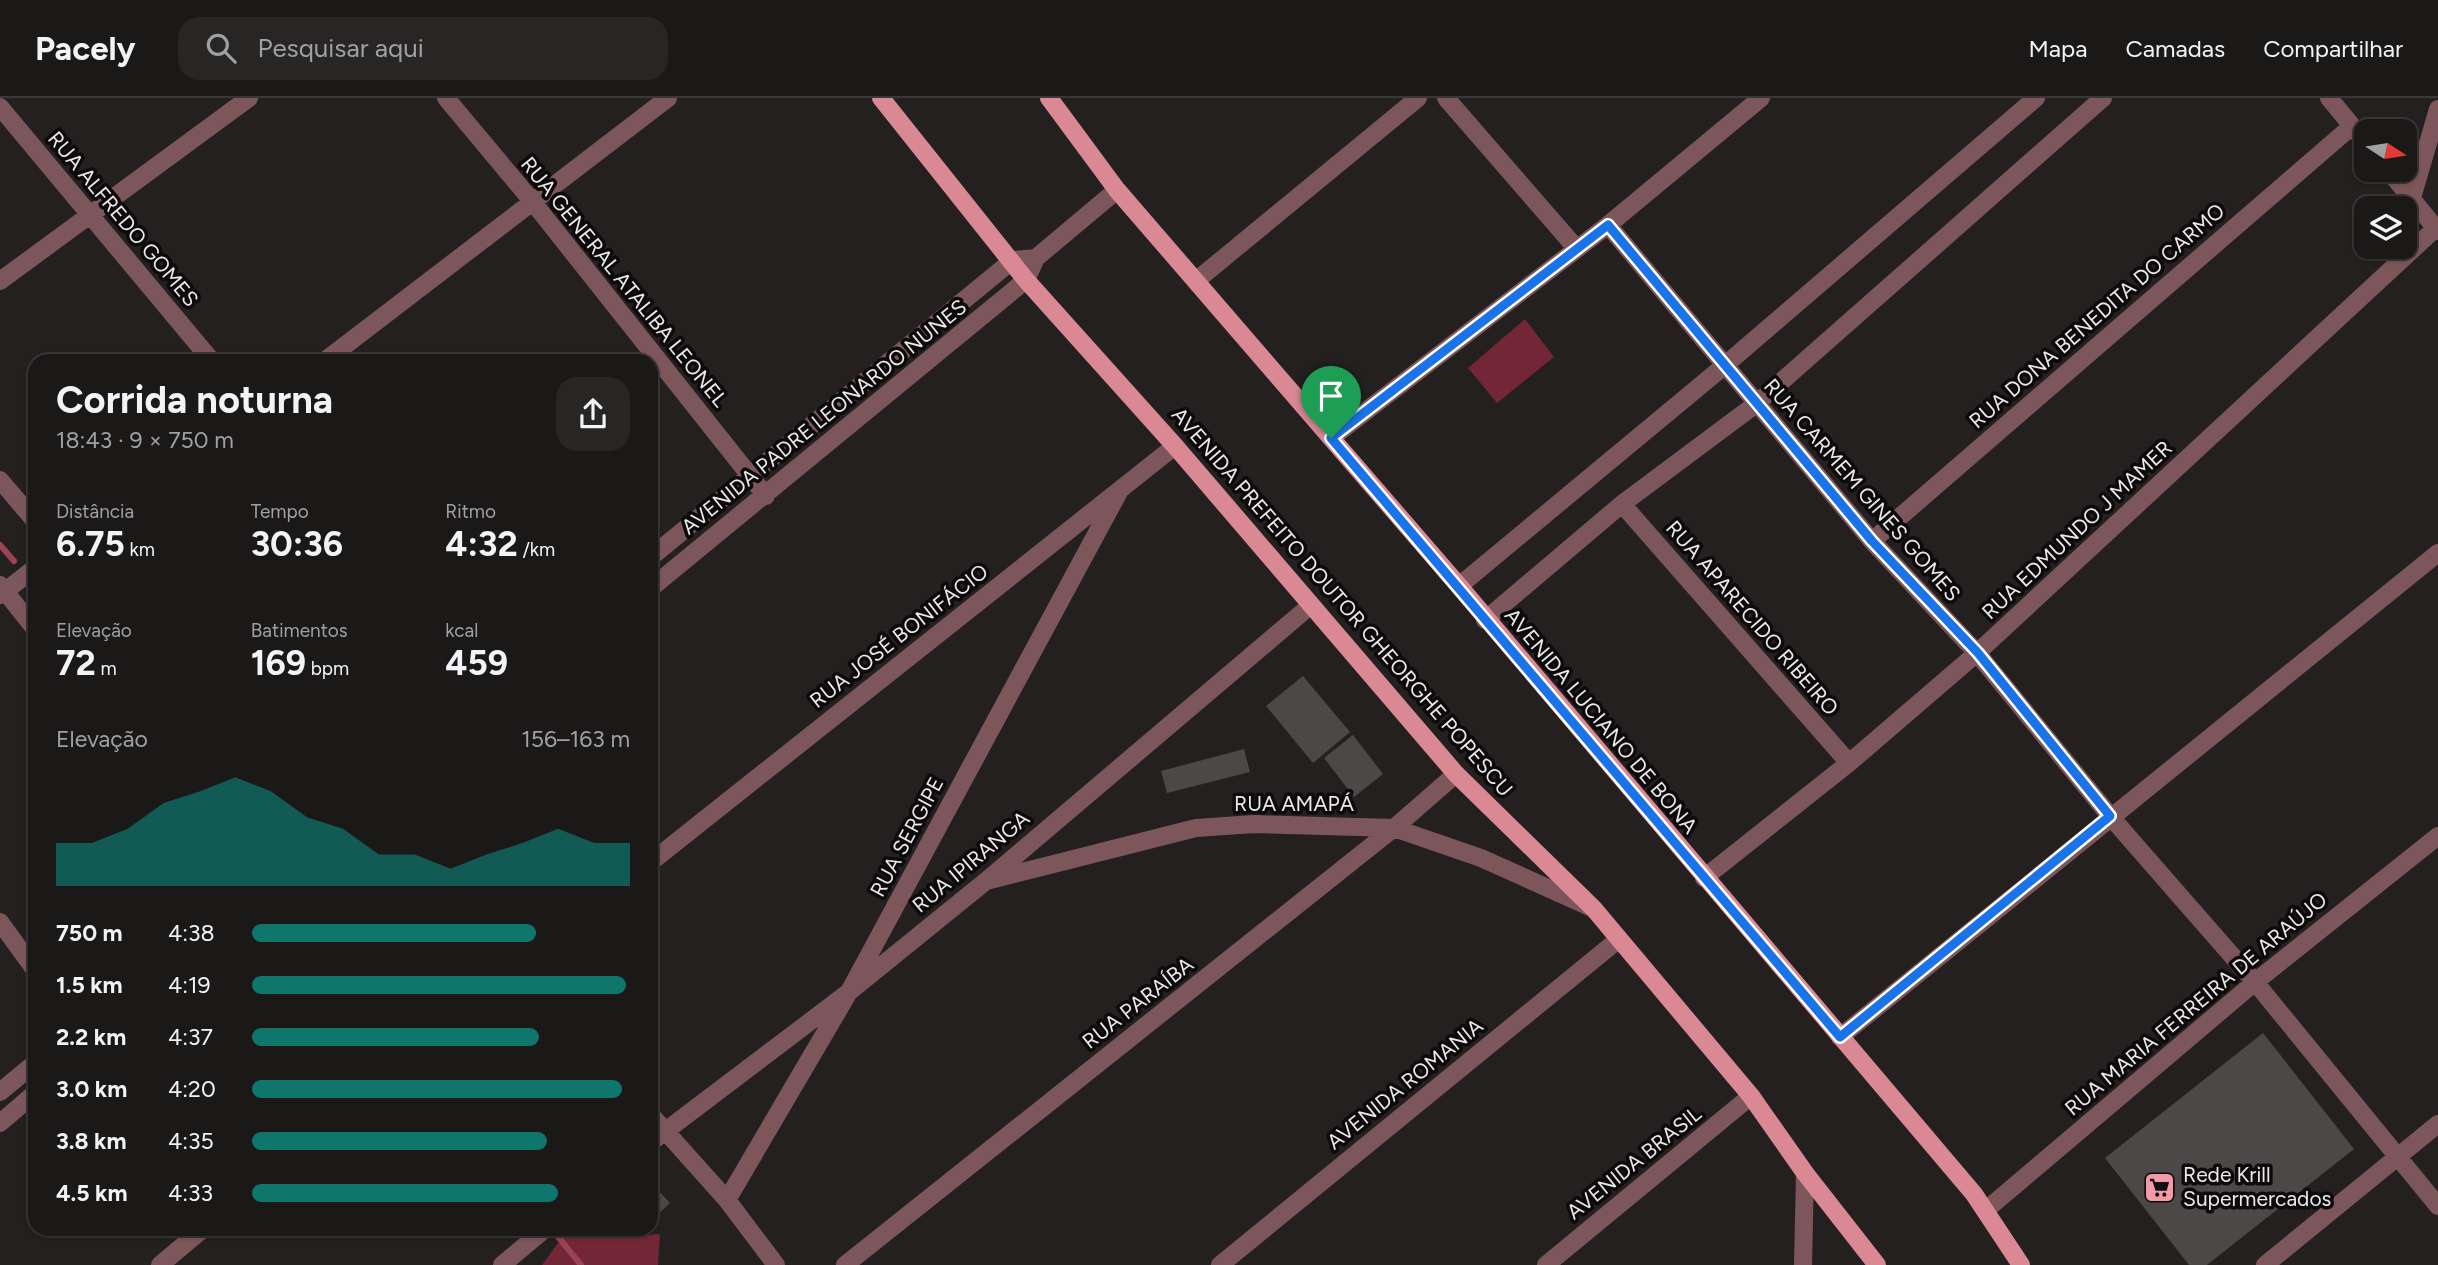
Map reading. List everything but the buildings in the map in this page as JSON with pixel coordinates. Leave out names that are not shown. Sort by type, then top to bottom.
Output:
[{"type":"main road","name":"AVENIDA PREFEITO DOUTOR GHEORGHE POPESCU","points":[[881,98],[1013,260],[1026,280],[1175,446],[1455,774],[1594,909],[1751,1096],[1805,1172],[1877,1265]]},
{"type":"main road","name":"AVENIDA LUCIANO DE BONA","points":[[1049,98],[1117,190],[1459,586],[1986,1210],[2021,1265]]},
{"type":"street","points":[[0,281],[249,98]]},
{"type":"street","name":"RUA GENERAL ATALIBA LEONEL","points":[[446,98],[532,201],[653,354]]},
{"type":"street","points":[[334,354],[668,98]]},
{"type":"street","points":[[1196,280],[1418,98]]},
{"type":"street","points":[[1446,98],[1577,249]]},
{"type":"street","points":[[1331,438],[1608,225],[1761,98]]},
{"type":"street","points":[[1459,586],[1724,366],[2036,98]]},
{"type":"street","points":[[1485,620],[1622,504],[1756,404],[2102,98]]},
{"type":"street","points":[[2329,98],[2354,128]]},
{"type":"street","name":"RUA ALFREDO GOMES","points":[[0,107],[206,354]]},
{"type":"street","points":[[2413,196],[2438,109]]},
{"type":"street","name":"RUA DONA BENEDITA DO CARMO","points":[[1872,541],[2352,126]]},
{"type":"street","points":[[2398,182],[2410,196]]},
{"type":"street","points":[[1026,280],[1036,258],[1117,190]]},
{"type":"street","points":[[2417,204],[2437,228]]},
{"type":"street","name":"RUA CARMEM GINES GOMES","points":[[1608,225],[1872,541],[1978,653],[2110,816],[2255,982],[2438,1206]]},
{"type":"street","name":"RUA EDMUNDO J MAMER","points":[[1704,878],[1849,763],[1978,653],[2437,228]]},
{"type":"street","points":[[1013,260],[1036,258]]},
{"type":"street","name":"AVENIDA PADRE LEONARDO NUNES","points":[[658,550],[1013,260]]},
{"type":"street","name":"AVENIDA PADRE LEONARDO NUNES","points":[[658,582],[1026,280]]},
{"type":"street","name":"RUA GENERAL ATALIBA LEONEL","points":[[658,361],[766,496]]},
{"type":"street","name":"RUA JOSÉ BONIFÁCIO","points":[[658,856],[1175,446]]},
{"type":"street","points":[[0,480],[28,513]]},
{"type":"street","name":"RUA SERGIPE","points":[[727,1200],[849,992],[1120,490]]},
{"type":"street","name":"RUA APARECIDO RIBEIRO","points":[[1622,504],[1849,763]]},
{"type":"street","points":[[1840,1037],[2438,553]]},
{"type":"street","points":[[28,573],[2,590],[28,621]]},
{"type":"street","name":"RUA IPIRANGA","points":[[658,1137],[849,992],[985,881],[1311,605]]},
{"type":"street","name":"RUA PARAÍBA","points":[[845,1265],[1394,828],[1455,774]]},
{"type":"street","name":"RUA AMAPÁ","points":[[985,881],[1196,828],[1254,824],[1394,828],[1481,858],[1594,909]]},
{"type":"street","name":"RUA MARIA FERREIRA DE ARAÚJO","points":[[1986,1210],[2255,982],[2438,836]]},
{"type":"street","points":[[0,922],[28,960]]},
{"type":"street","name":"AVENIDA ROMANIA","points":[[1220,1265],[1619,939]]},
{"type":"street","points":[[0,1092],[28,1069]]},
{"type":"street","name":"AVENIDA BRASIL","points":[[1546,1265],[1751,1096]]},
{"type":"street","points":[[0,1123],[28,1099]]},
{"type":"street","points":[[2265,1265],[2438,1124]]},
{"type":"street","points":[[658,1137],[727,1200],[776,1265]]},
{"type":"street","points":[[1803,1265],[1805,1172]]},
{"type":"street","points":[[160,1265],[194,1236]]},
{"type":"street","points":[[502,1265],[536,1236]]},
{"type":"shaded area","points":[[1525,319],[1554,357],[1497,403],[1468,368]]},
{"type":"shaded area","points":[[660,1234],[658,1265],[542,1265],[563,1236],[627,1237]]},
{"type":"waterway","points":[[0,545],[14,561]]},
{"type":"waterway","points":[[557,1236],[581,1265]]},
{"type":"place","name":"Rede Krill Supermercados","points":[[2160,1187]]},
{"type":"route","points":[[1608,225],[1872,541],[1978,653],[2110,816],[1840,1037],[1331,438],[1608,225]]}]
